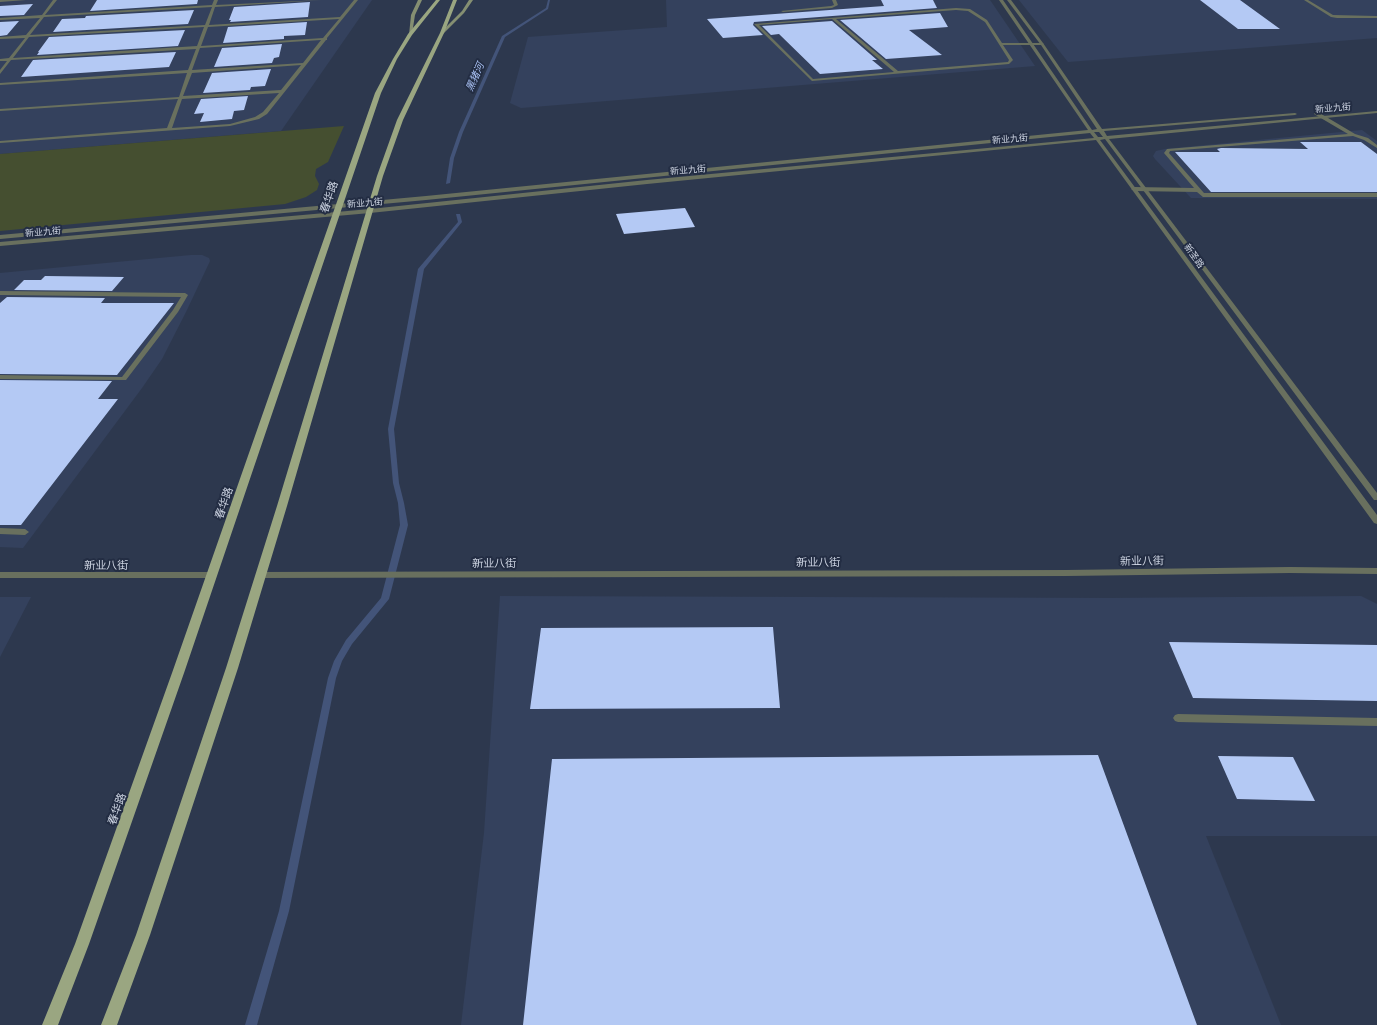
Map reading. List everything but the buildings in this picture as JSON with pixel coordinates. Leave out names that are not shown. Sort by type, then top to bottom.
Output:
[{"type":"main road","points":[[410,34],[413,15],[420,0]]},
{"type":"main road","name":"春华路","points":[[50,1025],[82,944],[178,673],[378,94],[395,59],[410,34],[438,0]]},
{"type":"main road","points":[[109,1025],[143,935],[186,809],[260,575],[371,207],[400,120],[442,33],[455,0]]},
{"type":"main road","points":[[442,33],[463,12],[471,0]]},
{"type":"street","points":[[0,1],[24,0]]},
{"type":"street","points":[[0,73],[55,0]]},
{"type":"street","points":[[169,129],[216,0]]},
{"type":"street","points":[[0,19],[320,0]]},
{"type":"street","points":[[0,142],[230,125],[257,118],[265,112],[283,91],[356,0]]},
{"type":"street","points":[[783,10],[832,8],[836,5],[834,0]]},
{"type":"street","name":"新圣路","points":[[1001,0],[1091,131],[1377,521]]},
{"type":"street","name":"新圣路","points":[[1009,0],[1042,44],[1101,131],[1377,498]]},
{"type":"street","points":[[1306,0],[1337,18],[1377,17]]},
{"type":"street","points":[[956,9],[969,10],[986,21],[1011,60],[1009,63],[812,80],[756,24],[832,18],[956,9]]},
{"type":"street","points":[[0,38],[342,18]]},
{"type":"street","points":[[832,18],[898,73]]},
{"type":"street","points":[[0,60],[326,39]]},
{"type":"street","points":[[1001,44],[1042,44]]},
{"type":"street","points":[[0,84],[191,70],[305,64]]},
{"type":"street","points":[[0,110],[283,91]]},
{"type":"street","name":"新业九街","points":[[0,244],[371,207],[1091,131],[1377,107]]},
{"type":"street","name":"新业九街","points":[[0,238],[371,207],[1377,112]]},
{"type":"street","points":[[1316,113],[1353,135],[1366,139],[1377,147]]},
{"type":"street","points":[[1353,135],[1169,150],[1166,153],[1203,195],[1377,195]]},
{"type":"street","points":[[1134,189],[1198,190]]},
{"type":"street","points":[[0,293],[185,295],[176,311],[124,379],[0,377]]},
{"type":"street","points":[[0,531],[25,532]]},
{"type":"street","name":"新业八街","points":[[260,575],[1066,573],[1290,570],[1377,571]]},
{"type":"street","name":"新业八街","points":[[0,575],[211,575]]},
{"type":"street","points":[[1178,718],[1377,722]]},
{"type":"shaded area","points":[[0,0],[372,0],[281,131],[0,154]]},
{"type":"shaded area","points":[[666,0],[990,0],[1035,66],[521,108],[510,103],[528,37],[667,27]]},
{"type":"shaded area","points":[[1019,0],[1377,0],[1377,38],[1068,62]]},
{"type":"shaded area","points":[[1362,130],[1377,141],[1377,199],[1191,198],[1153,156],[1156,151],[1165,149]]},
{"type":"shaded area","points":[[202,255],[209,258],[210,261],[162,359],[23,548],[0,547],[0,273]]},
{"type":"shaded area","points":[[500,596],[1111,598],[1361,596],[1377,604],[1377,836],[1206,836],[1281,1025],[461,1025],[484,833]]},
{"type":"shaded area","points":[[0,597],[31,597],[0,657]]},
{"type":"green space","points":[[344,126],[328,162],[316,169],[315,176],[319,184],[317,190],[306,197],[285,204],[0,231],[0,154]]},
{"type":"waterway","name":"黑猪河","points":[[448,183],[452,158],[461,132],[504,36],[547,8],[549,0]]},
{"type":"waterway","points":[[251,1025],[284,911],[332,678],[338,661],[349,642],[385,599],[404,525],[396,483],[391,429],[421,269],[460,222],[458,215]]}]
